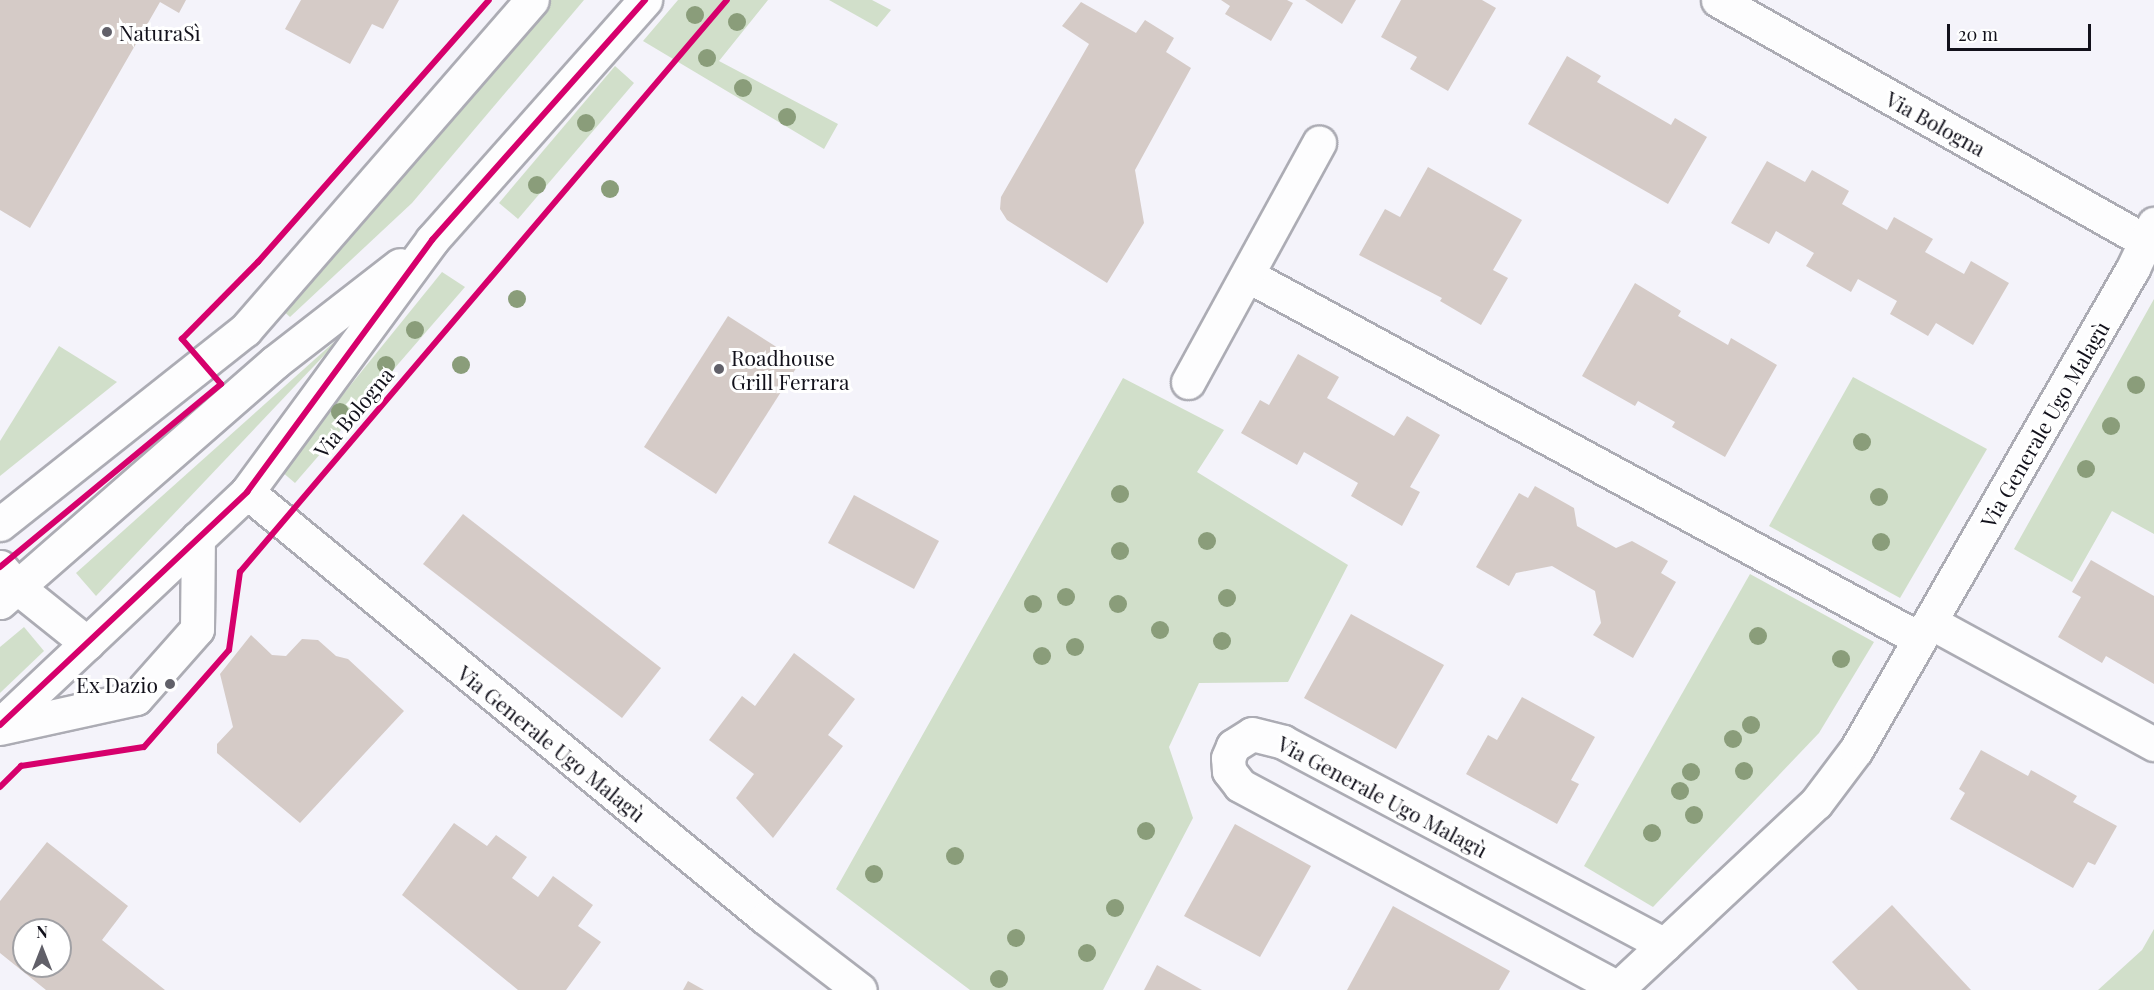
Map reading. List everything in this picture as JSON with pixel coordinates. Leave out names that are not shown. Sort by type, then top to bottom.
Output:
[{"type":"street","points":[[0,524],[245,330],[532,0]]},
{"type":"street","name":"Via Bologna","points":[[0,727],[247,492],[432,240],[645,0]]},
{"type":"street","name":"Via Bologna","points":[[1718,0],[2151,237]]},
{"type":"street","points":[[1188,382],[1319,142]]},
{"type":"street","name":"Via Generale Ugo Malagù","points":[[1664,945],[1283,742],[1252,734],[1233,746],[1228,758],[1229,771],[1240,785],[1617,989],[1664,945],[1808,810],[1835,780],[1925,631],[2151,237]]},
{"type":"street","name":"Via Bologna","points":[[87,643],[6,585],[275,362],[432,240]]},
{"type":"street","points":[[1247,275],[1925,631],[2154,744]]},
{"type":"street","points":[[245,330],[275,362]]},
{"type":"street","name":"Via Generale Ugo Malagù","points":[[247,492],[766,918],[860,990]]},
{"type":"street","points":[[0,727],[136,698],[197,629],[198,538]]},
{"type":"green space","points":[[544,0],[584,0],[412,203],[290,317],[279,307]]},
{"type":"green space","points":[[678,0],[768,0],[719,61],[838,124],[824,149],[643,41]]},
{"type":"green space","points":[[829,0],[872,0],[891,10],[877,27]]},
{"type":"green space","points":[[615,66],[634,83],[518,219],[499,203]]},
{"type":"green space","points":[[442,272],[465,287],[295,483],[281,471]]},
{"type":"green space","points":[[2154,299],[2154,534],[2112,511],[2072,582],[2014,549]]},
{"type":"green space","points":[[352,326],[96,596],[76,573]]},
{"type":"green space","points":[[59,346],[117,382],[0,476],[0,441]]},
{"type":"green space","points":[[1853,377],[1987,449],[1900,598],[1769,526]]},
{"type":"green space","points":[[1123,378],[1224,430],[1197,472],[1348,565],[1288,682],[1199,683],[1169,747],[1193,818],[1103,990],[970,990],[836,889]]},
{"type":"green space","points":[[1750,574],[1874,642],[1819,733],[1653,907],[1584,866]]},
{"type":"green space","points":[[24,627],[44,651],[0,693],[0,647]]},
{"type":"green space","points":[[2154,929],[2154,990],[2098,990],[2142,950]]},
{"type":"building","points":[[0,0],[186,0],[179,13],[160,2],[30,228],[0,210]]},
{"type":"building","points":[[301,0],[399,0],[383,29],[372,24],[350,64],[285,29]]},
{"type":"building","points":[[1221,0],[1287,0],[1293,3],[1271,41],[1225,14],[1230,6]]},
{"type":"building","points":[[1305,0],[1356,0],[1342,24]]},
{"type":"building","points":[[1401,0],[1482,0],[1496,8],[1448,91],[1410,69],[1417,57],[1381,37]]},
{"type":"building","points":[[1081,2],[1136,33],[1145,20],[1174,38],[1166,52],[1191,68],[1135,170],[1144,223],[1107,283],[1007,220],[1000,209],[1001,197],[1089,44],[1062,26]]},
{"type":"building","points":[[1567,56],[1601,76],[1597,82],[1671,125],[1675,118],[1707,137],[1668,204],[1528,124]]},
{"type":"building","points":[[1767,161],[1805,182],[1812,170],[1849,191],[1842,204],[1887,230],[1894,217],[1933,239],[1925,252],[1964,274],[1971,261],[2009,283],[1973,345],[1936,323],[1928,336],[1890,314],[1897,301],[1858,279],[1851,292],[1806,266],[1814,253],[1776,231],[1769,244],[1731,223]]},
{"type":"building","points":[[1428,167],[1522,220],[1493,270],[1508,278],[1481,325],[1440,301],[1442,298],[1359,255],[1385,209],[1400,217]]},
{"type":"building","points":[[1635,283],[1681,311],[1678,316],[1728,345],[1731,338],[1777,365],[1725,457],[1672,427],[1675,422],[1638,401],[1635,406],[1582,376]]},
{"type":"building","points":[[728,316],[800,362],[716,494],[644,447]]},
{"type":"building","points":[[1298,354],[1339,377],[1327,398],[1394,436],[1407,416],[1440,435],[1410,487],[1420,492],[1402,526],[1351,496],[1358,483],[1304,452],[1297,465],[1241,433],[1260,400],[1269,405]]},
{"type":"building","points":[[1535,486],[1574,508],[1577,526],[1616,548],[1632,541],[1668,561],[1661,573],[1676,582],[1633,658],[1593,635],[1601,623],[1595,591],[1552,566],[1516,573],[1509,586],[1476,567],[1519,493],[1528,498]]},
{"type":"building","points":[[854,495],[939,541],[914,589],[828,543]]},
{"type":"building","points":[[463,514],[661,668],[622,718],[423,564]]},
{"type":"building","points":[[2091,560],[2154,596],[2154,684],[2106,656],[2102,663],[2058,637],[2081,597],[2072,592]]},
{"type":"building","points":[[1351,614],[1444,665],[1396,749],[1304,698]]},
{"type":"building","points":[[251,635],[272,655],[286,656],[302,639],[318,640],[336,656],[348,659],[404,711],[300,823],[217,753],[217,744],[233,727],[220,674]]},
{"type":"building","points":[[794,653],[855,699],[828,735],[843,746],[773,838],[736,798],[754,774],[709,740],[742,696],[755,706]]},
{"type":"building","points":[[1522,697],[1595,737],[1571,780],[1579,784],[1557,824],[1466,774],[1488,735],[1497,740]]},
{"type":"building","points":[[1981,750],[2028,776],[2031,770],[2077,796],[2073,802],[2117,826],[2095,865],[2088,862],[2073,888],[1950,819],[1965,793],[1959,789]]},
{"type":"building","points":[[454,823],[487,846],[496,835],[527,857],[512,878],[538,897],[553,876],[593,905],[578,926],[601,942],[566,990],[518,990],[402,895]]},
{"type":"building","points":[[1235,824],[1311,866],[1260,957],[1184,916]]},
{"type":"building","points":[[47,842],[128,906],[102,940],[165,990],[46,990],[31,978],[72,978],[72,918],[12,918],[12,963],[0,953],[0,901]]},
{"type":"building","points":[[1892,905],[1971,990],[1858,990],[1832,962]]},
{"type":"building","points":[[1393,906],[1510,971],[1499,990],[1347,990]]},
{"type":"building","points":[[1157,965],[1202,990],[1144,990]]},
{"type":"building","points":[[688,981],[704,990],[683,990]]},
{"type":"cycle path","points":[[0,567],[221,384],[182,339],[258,262],[489,0]]},
{"type":"cycle path","points":[[0,725],[247,492],[432,240],[645,0]]},
{"type":"cycle path","points":[[0,787],[21,766],[144,747],[229,650],[240,572],[727,0]]},
{"type":"place","name":"NaturaSì","points":[[107,32]]},
{"type":"place","name":"Roadhouse Grill Ferrara","points":[[719,369]]},
{"type":"place","name":"Ex Dazio","points":[[170,684]]}]
